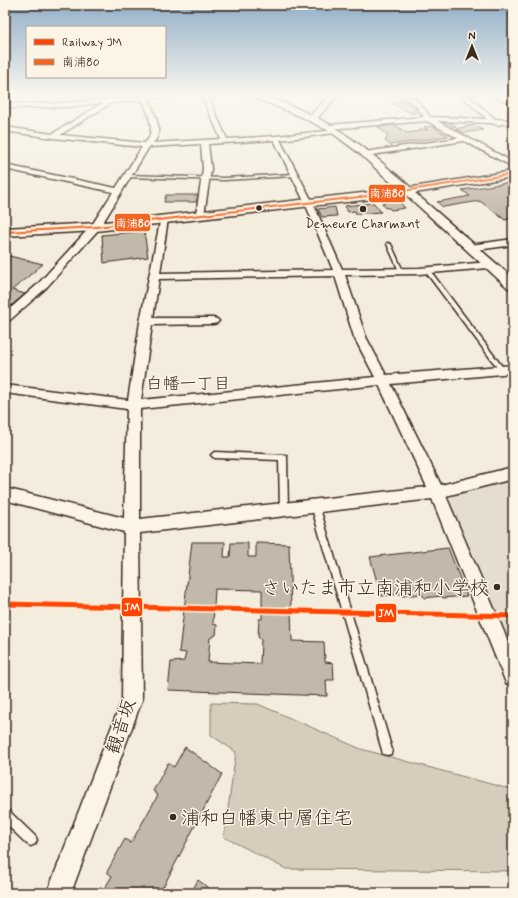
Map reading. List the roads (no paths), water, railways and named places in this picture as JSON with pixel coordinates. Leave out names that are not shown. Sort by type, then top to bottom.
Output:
[{"type":"main road","points":[[341,136],[407,190]]},
{"type":"main road","points":[[5,232],[96,227],[309,203],[407,190]]},
{"type":"street","points":[[53,136],[147,145],[276,138],[289,136]]},
{"type":"street","points":[[5,319],[41,287],[96,227],[127,176],[154,136]]},
{"type":"street","points":[[223,136],[225,141]]},
{"type":"street","points":[[458,136],[513,165]]},
{"type":"street","points":[[276,138],[309,203],[339,273],[360,337],[437,492],[513,676]]},
{"type":"street","points":[[365,154],[464,139]]},
{"type":"street","points":[[200,215],[207,169],[204,142]]},
{"type":"street","points":[[5,167],[118,191]]},
{"type":"street","points":[[407,190],[513,174]]},
{"type":"street","points":[[407,190],[513,285]]},
{"type":"street","name":"観音坂","points":[[60,893],[132,700],[132,448],[134,405],[146,322],[164,219]]},
{"type":"street","points":[[470,248],[513,242]]},
{"type":"street","points":[[154,276],[401,271],[489,265]]},
{"type":"street","points":[[146,322],[213,321]]},
{"type":"street","points":[[5,389],[134,405],[508,369]]},
{"type":"street","points":[[5,494],[132,527],[437,492],[513,473]]},
{"type":"lane","points":[[127,176],[205,179],[294,174]]},
{"type":"lane","points":[[388,244],[401,271]]},
{"type":"lane","points":[[427,270],[508,369]]},
{"type":"lane","points":[[215,455],[283,457],[284,509]]},
{"type":"lane","points":[[315,506],[387,750]]},
{"type":"lane","points":[[5,815],[31,840]]},
{"type":"rail line","name":"JM","points":[[5,604],[513,616]]},
{"type":"place","name":"Demeure Charmant","points":[[363,209]]},
{"type":"place","name":"さいたま市立南浦和小学校","points":[[497,587]]},
{"type":"place","name":"浦和白幡東中層住宅","points":[[173,817]]},
{"type":"district","name":"白幡一丁目","points":[[188,383]]}]
